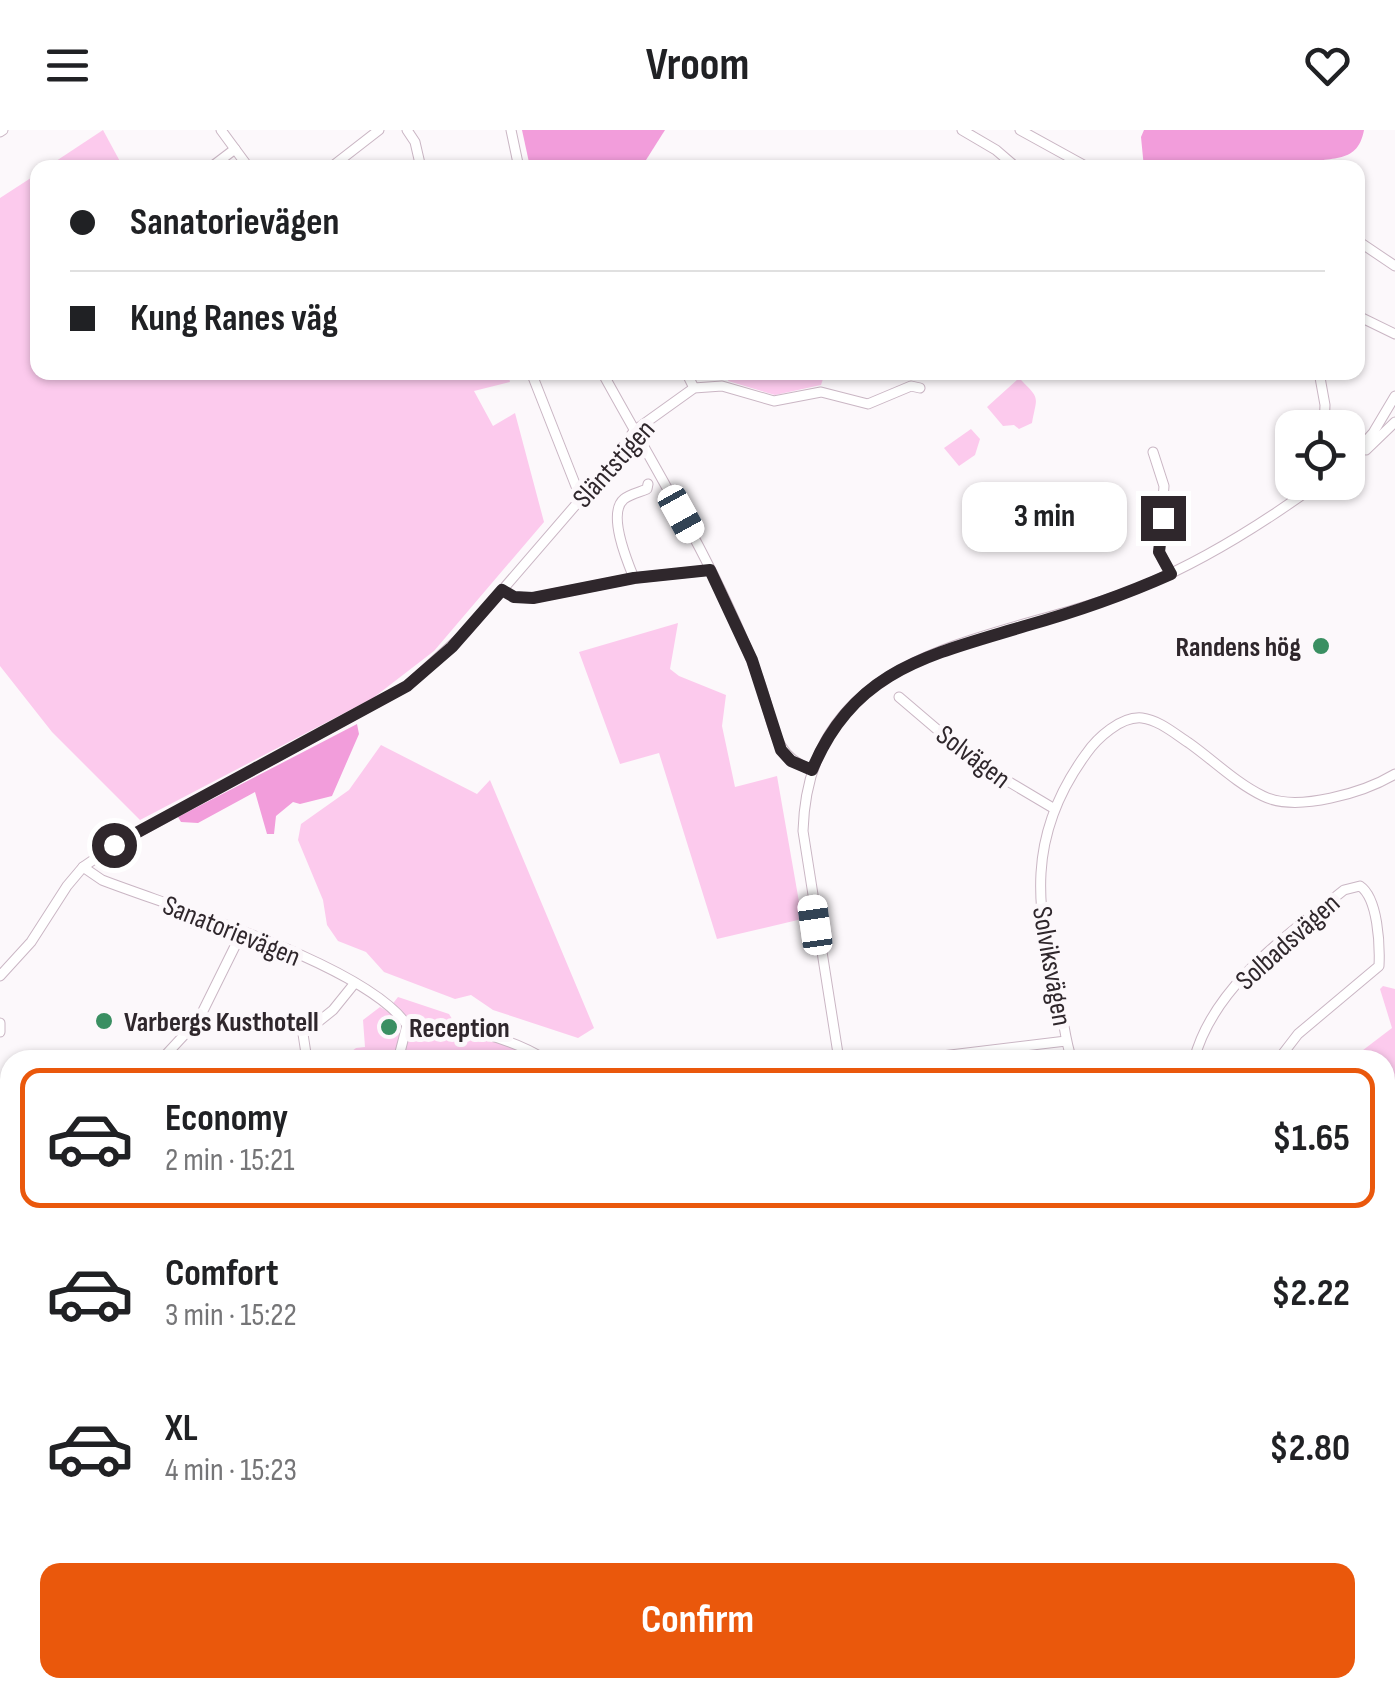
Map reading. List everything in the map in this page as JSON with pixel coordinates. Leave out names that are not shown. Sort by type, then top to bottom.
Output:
[{"type":"street","points":[[221,130],[243,160]]},
{"type":"street","points":[[340,160],[379,130]]},
{"type":"street","points":[[407,130],[419,160]]},
{"type":"street","points":[[510,130],[517,160]]},
{"type":"street","points":[[962,130],[1008,160]]},
{"type":"street","points":[[1020,130],[1075,160]]},
{"type":"street","points":[[221,160],[235,149]]},
{"type":"street","points":[[1065,160],[1067,156]]},
{"type":"street","points":[[1365,247],[1395,266]]},
{"type":"street","points":[[1365,318],[1395,326]]},
{"type":"street","points":[[1365,320],[1395,334]]},
{"type":"street","points":[[534,380],[581,499]]},
{"type":"street","points":[[606,380],[710,570],[752,660],[781,750],[791,761],[812,770]]},
{"type":"street","points":[[690,380],[694,388],[722,386],[774,401],[821,392],[868,404],[912,386],[920,388]]},
{"type":"street","points":[[1320,380],[1325,410]]},
{"type":"street","name":"Släntstigen","points":[[502,590],[581,499],[634,430],[694,388]]},
{"type":"street","points":[[1365,442],[1395,396]]},
{"type":"street","points":[[1365,448],[1395,422]]},
{"type":"street","points":[[1153,452],[1164,486],[1159,552],[1171,574]]},
{"type":"street","points":[[634,578],[619,538],[619,508],[624,499],[648,484]]},
{"type":"street","points":[[837,1050],[804,851],[803,813],[812,770],[840,718],[892,672],[938,652],[1086,608],[1171,574],[1267,521],[1296,500]]},
{"type":"street","points":[[0,976],[83,867],[114,845],[407,686],[452,647],[502,590],[514,597],[533,598],[634,578],[710,570]]},
{"type":"street","name":"Solvägen","points":[[899,698],[974,761],[1054,808]]},
{"type":"street","name":"Solviksvägen","points":[[1069,1050],[1040,905],[1042,852],[1054,808],[1092,745],[1108,732],[1139,718],[1162,726],[1270,799],[1342,796],[1395,774]]},
{"type":"street","name":"Sanatorievägen","points":[[83,867],[102,880],[308,959],[396,1009],[407,1025]]},
{"type":"street","name":"Solbadsvägen","points":[[1198,1050],[1206,1028],[1240,980],[1344,890],[1360,886],[1372,902],[1379,966],[1298,1034],[1286,1050]]},
{"type":"street","points":[[170,1050],[199,1018],[242,932]]},
{"type":"street","points":[[305,1050],[302,1034],[333,1010],[354,984]]},
{"type":"street","points":[[0,1023],[0,1032]]},
{"type":"street","points":[[401,1050],[407,1025],[443,1024],[520,1050]]},
{"type":"street","points":[[992,1050],[1066,1041]]},
{"type":"shaded area","points":[[103,130],[119,160],[58,160]]},
{"type":"shaded area","points":[[522,130],[665,130],[646,160],[528,160]]},
{"type":"shaded area","points":[[1144,130],[1364,130],[1355,150],[1324,160],[1143,160]]},
{"type":"shaded area","points":[[30,179],[30,380],[510,380],[474,391],[493,426],[515,413],[544,522],[434,651],[373,698],[140,820],[52,732],[0,666],[0,198]]},
{"type":"shaded area","points":[[823,380],[821,385],[775,395],[728,381]]},
{"type":"shaded area","points":[[1017,380],[1034,395],[1036,402],[1032,423],[1019,429],[1014,425],[1003,426],[987,407]]},
{"type":"shaded area","points":[[971,429],[980,439],[975,455],[959,466],[944,448]]},
{"type":"shaded area","points":[[678,623],[670,669],[726,695],[722,726],[735,787],[777,776],[802,919],[717,939],[659,753],[620,764],[579,652]]},
{"type":"shaded area","points":[[357,724],[359,734],[332,796],[300,804],[293,802],[276,816],[274,834],[267,834],[255,792],[198,823],[181,822],[178,817]]},
{"type":"shaded area","points":[[381,745],[477,794],[490,780],[594,1028],[578,1038],[493,1010],[471,995],[455,999],[384,972],[366,952],[338,941],[327,925],[323,900],[298,840],[301,824],[349,790]]},
{"type":"shaded area","points":[[1380,989],[1395,989],[1395,1050],[1363,1050],[1392,1028]]},
{"type":"shaded area","points":[[398,997],[449,1014],[454,1022],[534,1050],[353,1050],[365,1047],[363,1020],[380,1007],[387,1011]]},
{"type":"place","name":"Randens hög","points":[[1321,646]]},
{"type":"place","name":"Varbergs Kusthotell","points":[[104,1021]]},
{"type":"place","name":"Reception","points":[[389,1027]]},
{"type":"route","points":[[114,845],[407,686],[452,647],[502,590],[514,597],[533,598],[634,578],[710,570],[752,660],[781,750],[791,761],[812,770],[840,718],[892,672],[938,652],[1086,608],[1171,574],[1159,552],[1163,518]]}]
